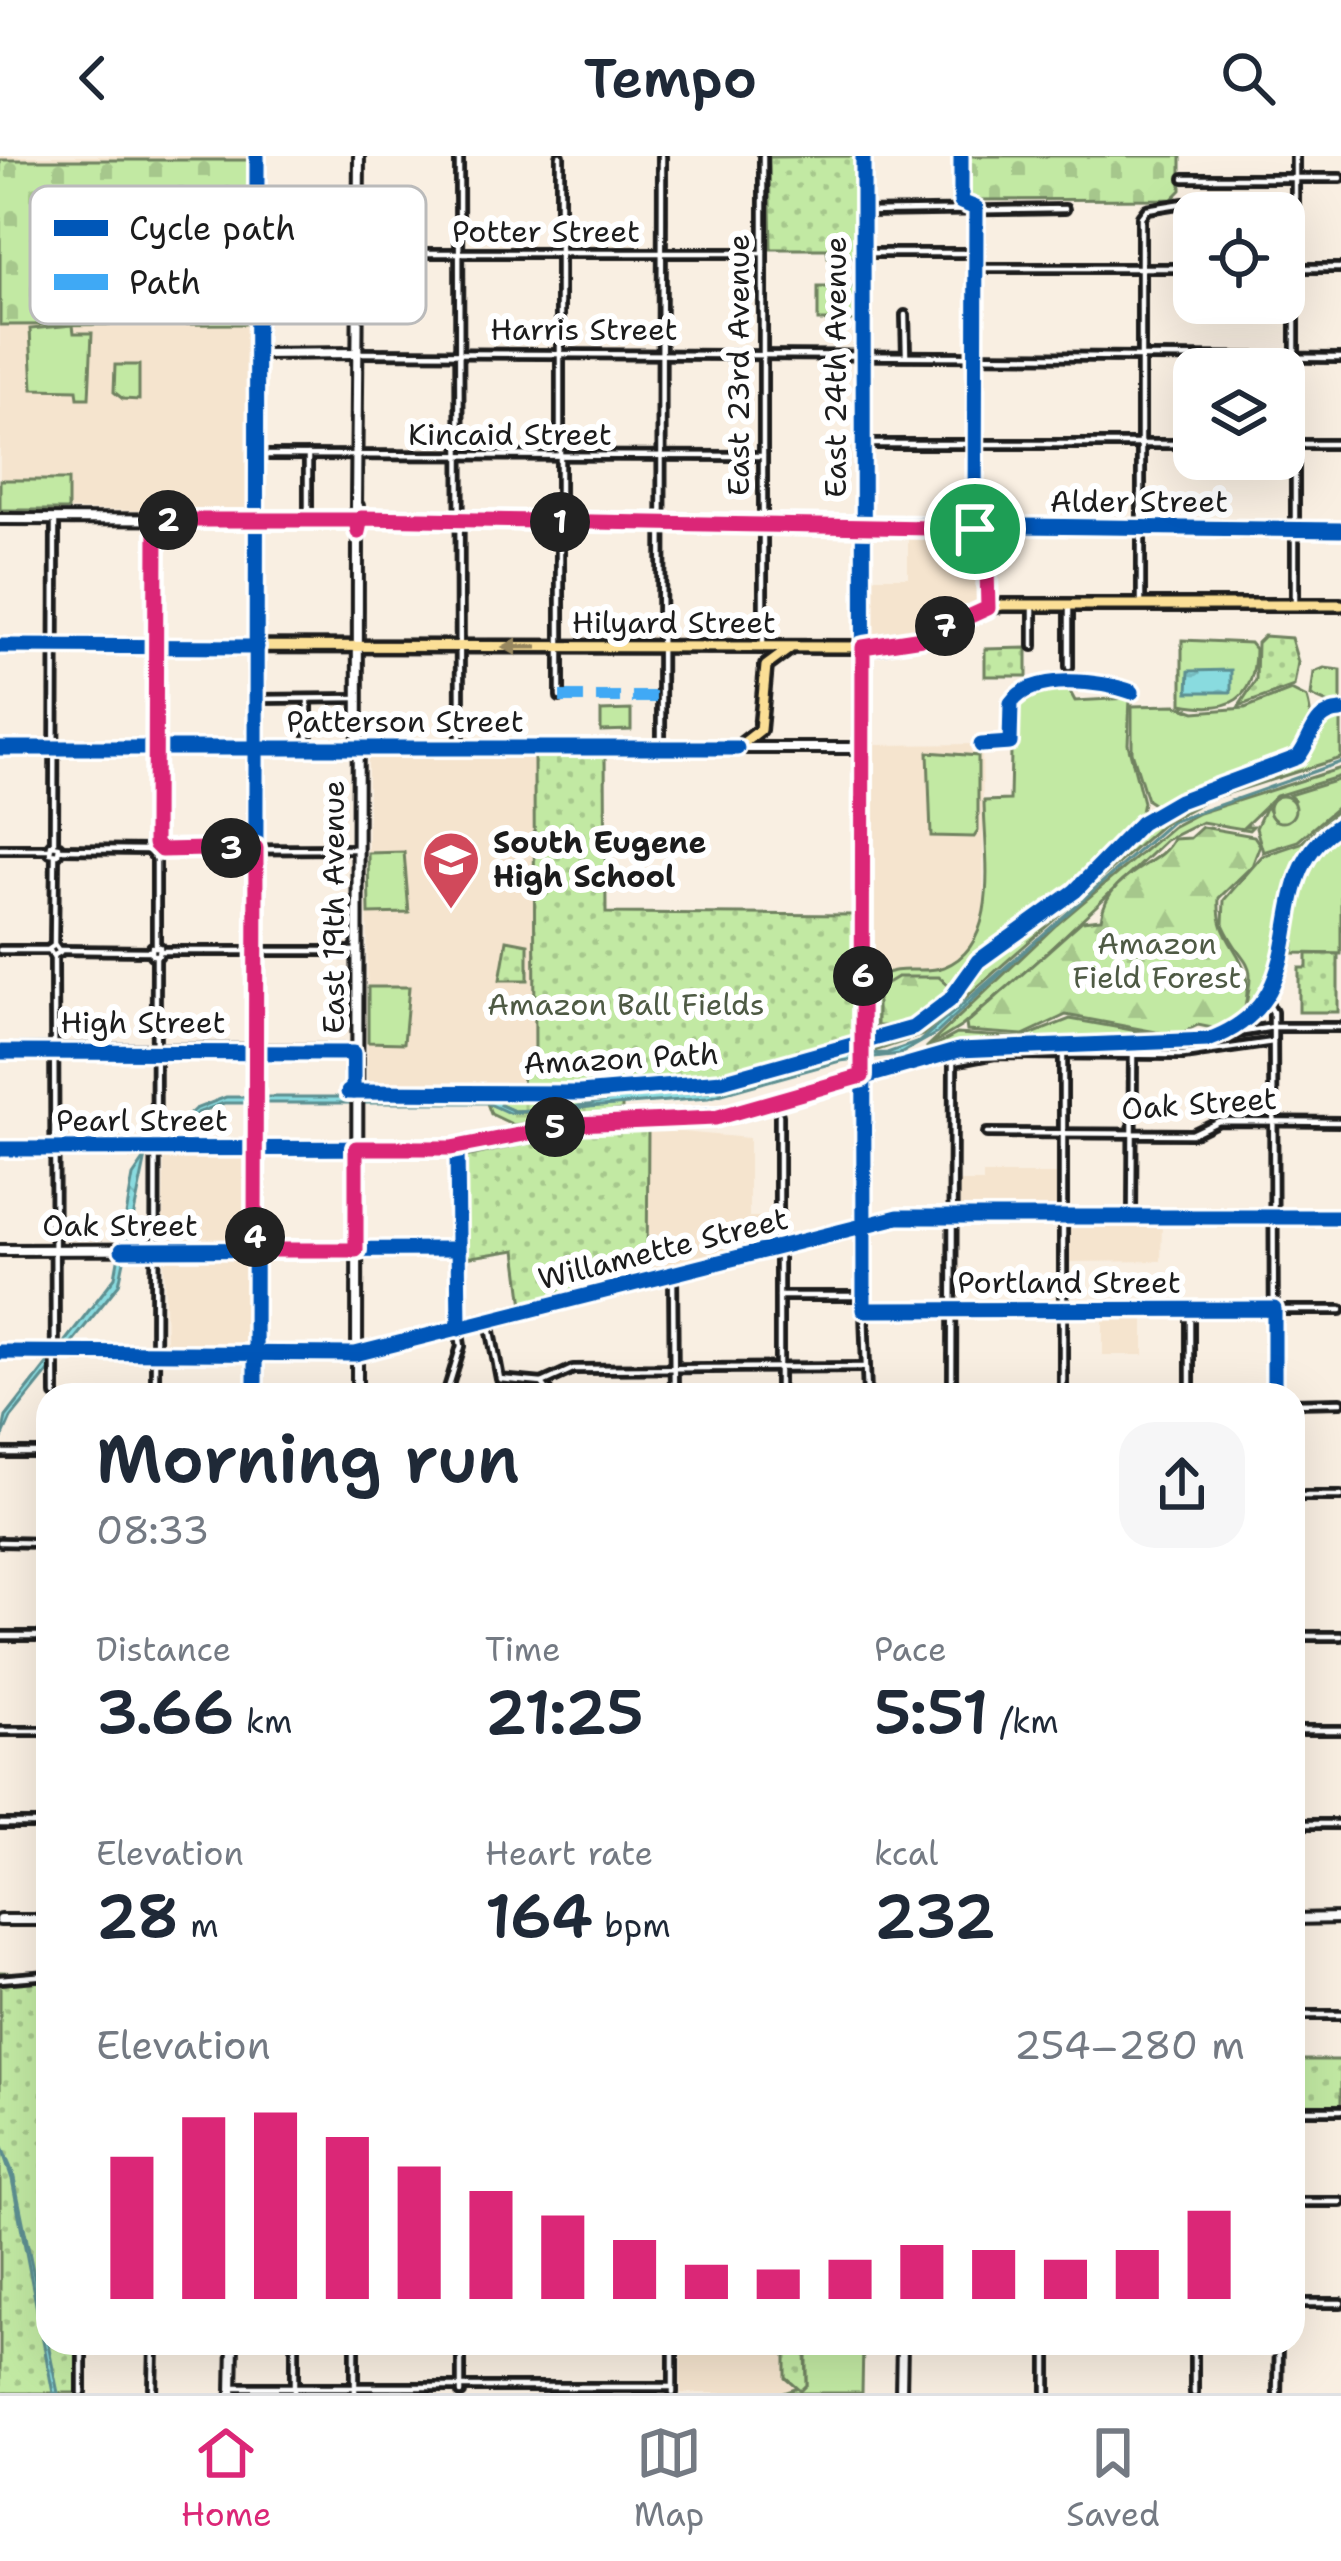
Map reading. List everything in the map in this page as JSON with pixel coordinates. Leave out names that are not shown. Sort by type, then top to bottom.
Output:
[{"type":"main road","name":"Hilyard Street","points":[[0,646],[863,647],[922,638],[988,608],[1341,604]]},
{"type":"main road","points":[[737,748],[755,738],[762,723],[763,646]]},
{"type":"main road","points":[[762,681],[772,657],[794,647]]},
{"type":"main road","name":"Patterson Street","points":[[0,748],[737,748]]},
{"type":"street","points":[[257,156],[257,186]]},
{"type":"street","name":"East 19th Avenue","points":[[359,156],[359,186]]},
{"type":"street","points":[[459,156],[460,748]]},
{"type":"street","points":[[560,156],[560,697]]},
{"type":"street","points":[[662,156],[662,748]]},
{"type":"street","name":"East 23rd Avenue","points":[[763,156],[763,646]]},
{"type":"street","name":"East 24th Avenue","points":[[861,1226],[863,156]]},
{"type":"street","points":[[961,156],[964,206]]},
{"type":"street","points":[[1295,156],[1295,192]]},
{"type":"street","points":[[1184,178],[1341,178]]},
{"type":"street","points":[[1141,604],[1143,212],[1173,205]]},
{"type":"street","points":[[863,212],[949,212],[964,206],[1065,209]]},
{"type":"street","points":[[975,529],[976,208]]},
{"type":"street","name":"Potter Street","points":[[426,253],[763,253]]},
{"type":"street","points":[[863,253],[976,253]]},
{"type":"street","points":[[976,268],[1173,268]]},
{"type":"street","points":[[1305,268],[1341,268]]},
{"type":"street","points":[[905,315],[906,354]]},
{"type":"street","points":[[255,1383],[258,324]]},
{"type":"street","name":"East 19th Avenue","points":[[356,1383],[358,324]]},
{"type":"street","name":"Harris Street","points":[[258,354],[1173,358]]},
{"type":"street","name":"Harris Street","points":[[1305,358],[1341,358]]},
{"type":"street","points":[[863,444],[1173,444]]},
{"type":"street","points":[[1305,444],[1341,444]]},
{"type":"street","name":"Kincaid Street","points":[[257,455],[763,456]]},
{"type":"street","points":[[308,455],[308,520]]},
{"type":"street","points":[[1295,480],[1295,604]]},
{"type":"street","name":"Alder Street","points":[[0,519],[1341,530]]},
{"type":"street","points":[[55,519],[55,1383]]},
{"type":"street","points":[[154,1383],[156,520]]},
{"type":"street","points":[[986,529],[988,608]]},
{"type":"street","points":[[1033,604],[1033,646]]},
{"type":"street","points":[[1069,605],[1069,667]]},
{"type":"street","points":[[308,698],[308,748]]},
{"type":"street","points":[[257,699],[358,698]]},
{"type":"street","name":"Patterson Street","points":[[755,738],[778,748]]},
{"type":"street","name":"Patterson Street","points":[[737,748],[863,748]]},
{"type":"street","points":[[1220,1036],[1266,1000],[1286,955],[1300,868],[1315,844],[1341,824]]},
{"type":"street","points":[[0,849],[358,849]]},
{"type":"street","points":[[0,950],[357,951]]},
{"type":"street","points":[[1266,1000],[1273,1008],[1274,1028],[1274,1383]]},
{"type":"street","points":[[1220,1036],[1274,1028],[1341,1027]]},
{"type":"street","name":"Pearl Street","points":[[0,1149],[457,1148],[576,1124],[735,1114],[862,1076],[986,1047],[1179,1046],[1220,1036]]},
{"type":"street","points":[[952,1383],[953,1062],[995,1054],[1197,1054],[1274,1042]]},
{"type":"street","name":"High Street","points":[[0,1049],[357,1050]]},
{"type":"street","points":[[1063,1055],[1063,1383]]},
{"type":"street","points":[[1132,1217],[1133,1055]]},
{"type":"street","points":[[779,1114],[779,1383]]},
{"type":"street","name":"Oak Street","points":[[987,1133],[1192,1134],[1216,1122],[1341,1122]]},
{"type":"street","points":[[450,1383],[461,1346],[457,1148]]},
{"type":"street","name":"Willamette Street","points":[[0,1352],[355,1354],[898,1217],[1341,1217]]},
{"type":"street","points":[[861,1226],[867,1383]]},
{"type":"street","name":"Oak Street","points":[[0,1250],[457,1249]]},
{"type":"street","points":[[673,1274],[674,1383]]},
{"type":"street","points":[[779,1296],[863,1296]]},
{"type":"street","name":"Portland Street","points":[[864,1310],[1341,1310]]},
{"type":"street","points":[[1190,1310],[1190,1383]]},
{"type":"street","points":[[489,1321],[500,1378],[535,1383]]},
{"type":"street","points":[[544,1383],[573,1369],[866,1367]]},
{"type":"street","points":[[1305,1403],[1341,1402]]},
{"type":"street","points":[[0,1454],[36,1454]]},
{"type":"street","points":[[1305,1496],[1341,1496]]},
{"type":"street","points":[[0,1542],[36,1543]]},
{"type":"street","points":[[0,1636],[36,1636]]},
{"type":"street","points":[[1305,1636],[1341,1636]]},
{"type":"street","points":[[1305,1730],[1341,1730]]},
{"type":"street","points":[[0,1731],[36,1731]]},
{"type":"street","points":[[0,1824],[36,1824]]},
{"type":"street","points":[[1305,1824],[1341,1824]]},
{"type":"street","points":[[1305,1919],[1341,1918]]},
{"type":"street","points":[[0,1919],[36,1920]]},
{"type":"street","points":[[0,1979],[36,1977]]},
{"type":"street","points":[[1305,2015],[1341,2015]]},
{"type":"street","points":[[1305,2110],[1341,2110]]},
{"type":"street","points":[[1305,2202],[1341,2202]]},
{"type":"street","points":[[1305,2303],[1341,2303]]},
{"type":"street","points":[[82,2355],[82,2393]]},
{"type":"street","points":[[153,2393],[154,2355]]},
{"type":"street","points":[[232,2355],[232,2390],[673,2390],[673,2355]]},
{"type":"street","points":[[295,2355],[295,2390]]},
{"type":"street","points":[[355,2355],[355,2390]]},
{"type":"street","points":[[461,2355],[461,2390]]},
{"type":"street","points":[[902,2355],[902,2393]]},
{"type":"street","points":[[1047,2393],[1048,2355]]},
{"type":"street","points":[[1194,2355],[1194,2393]]},
{"type":"street","points":[[1277,2393],[1278,2355]]},
{"type":"shaded area","points":[[0,156],[250,156],[250,160],[0,160]]},
{"type":"shaded area","points":[[250,324],[250,511],[0,510],[0,325]]},
{"type":"shaded area","points":[[908,535],[979,536],[978,604],[907,634],[875,639],[871,577],[908,577]]},
{"type":"shaded area","points":[[982,744],[984,911],[977,938],[951,965],[927,972],[885,973],[872,984],[873,745]]},
{"type":"shaded area","name":"South Eugene High School","points":[[534,757],[535,1065],[523,1065],[522,1089],[367,1089],[368,758]]},
{"type":"shaded area","points":[[648,1129],[749,1138],[749,1217],[772,1217],[771,1244],[647,1275]]},
{"type":"shaded area","points":[[164,1158],[248,1158],[248,1241],[163,1241]]},
{"type":"shaded area","points":[[983,1174],[1056,1174],[1057,1209],[958,1209],[958,1182],[983,1182]]},
{"type":"shaded area","points":[[1069,1224],[1162,1224],[1161,1261],[1069,1262]]},
{"type":"shaded area","points":[[164,1258],[245,1259],[247,1345],[166,1345]]},
{"type":"shaded area","points":[[1144,1314],[1144,1355],[1103,1355],[1103,1315]]},
{"type":"shaded area","points":[[681,2355],[863,2355],[862,2393],[681,2393]]},
{"type":"green space","points":[[854,156],[856,257],[828,257],[827,249],[771,249],[769,157]]},
{"type":"green space","points":[[965,156],[1181,156],[1181,190],[1173,192],[1172,199],[965,200]]},
{"type":"green space","points":[[0,160],[250,160],[250,186],[30,186],[30,324],[250,324],[0,325]]},
{"type":"green space","points":[[818,287],[856,287],[855,321],[818,321]]},
{"type":"green space","points":[[73,325],[74,333],[92,333],[89,398],[78,398],[77,390],[33,389],[30,329]]},
{"type":"green space","points":[[115,365],[139,365],[139,400],[123,399],[114,392]]},
{"type":"green space","points":[[0,480],[68,480],[68,510],[0,510]]},
{"type":"green space","points":[[1264,636],[1291,638],[1298,662],[1294,686],[1239,706],[1256,680],[1257,643]]},
{"type":"green space","points":[[1182,640],[1250,643],[1255,649],[1254,667],[1245,692],[1214,707],[1182,704]]},
{"type":"green space","points":[[1027,648],[1027,676],[985,676],[985,649]]},
{"type":"green space","points":[[1341,670],[1341,709],[1311,696],[1314,672]]},
{"type":"green space","points":[[1067,686],[1075,701],[1130,698],[1128,744],[1143,802],[1139,822],[1071,893],[982,955],[955,991],[951,985],[896,1022],[904,1029],[875,1034],[872,984],[893,971],[944,967],[963,955],[975,939],[986,894],[984,801],[1010,800],[1012,705],[1030,688]]},
{"type":"green space","points":[[1291,690],[1307,698],[1310,712],[1310,733],[1300,753],[1275,768],[1161,809],[1147,800],[1132,752],[1132,706],[1176,705],[1195,712],[1245,708]]},
{"type":"green space","points":[[631,710],[631,730],[601,731],[601,711]]},
{"type":"green space","points":[[1341,713],[1341,758],[1207,800],[1164,823],[923,1035],[869,1053],[881,1036],[911,1031],[935,1018],[985,957],[1066,902],[1146,823],[1196,797],[1296,761],[1309,749],[1319,722]]},
{"type":"green space","points":[[928,752],[978,756],[978,831],[974,837],[931,836]]},
{"type":"green space","name":"Amazon Ball Fields","points":[[605,756],[606,913],[855,915],[854,1051],[683,1094],[522,1096],[523,1065],[535,1064],[534,757]]},
{"type":"green space","points":[[1341,768],[1341,776],[1276,796],[1245,826],[1253,826],[1249,830],[1202,822],[1166,840],[1041,958],[962,1026],[926,1048],[1056,925],[1172,827],[1199,813]]},
{"type":"green space","points":[[1341,779],[1341,804],[1298,841],[1263,852],[1256,828],[1266,806],[1274,820],[1294,800],[1289,795]]},
{"type":"green space","points":[[1282,796],[1295,809],[1282,822],[1269,809]]},
{"type":"green space","points":[[1341,807],[1341,818],[1313,845],[1296,876],[1271,979],[1255,1007],[1227,1028],[1183,1040],[1002,1041],[915,1056],[957,1034],[1022,1038],[1070,1019],[1171,1037],[1217,1029],[1244,1012],[1250,980],[1247,963],[1223,924],[1224,900],[1262,856],[1301,843]]},
{"type":"green space","name":"Amazon Field Forest","points":[[1202,827],[1254,836],[1260,845],[1252,866],[1219,898],[1224,930],[1246,976],[1244,1012],[1217,1029],[1198,1025],[1179,1034],[1066,1015],[1023,1035],[967,1031],[966,1024],[1082,921],[1101,919],[1106,903],[1124,880],[1173,839],[1190,838]]},
{"type":"green space","points":[[1341,831],[1341,954],[1293,953],[1308,870]]},
{"type":"green space","points":[[404,852],[409,913],[369,914],[368,853]]},
{"type":"green space","points":[[507,940],[528,944],[528,980],[500,980]]},
{"type":"green space","points":[[1307,954],[1338,954],[1338,1012],[1299,1012],[1299,968],[1307,968]]},
{"type":"green space","points":[[897,977],[939,977],[955,991],[916,1026],[877,1026],[877,989]]},
{"type":"green space","points":[[368,987],[409,987],[404,1043],[368,1042]]},
{"type":"green space","points":[[622,1092],[614,1103],[570,1109],[622,1103],[622,1110],[514,1125],[491,1114],[487,1103],[514,1111],[499,1104],[503,1097]],"holes":[[[568,1108],[538,1113],[514,1111]]]},
{"type":"green space","points":[[648,1129],[647,1275],[523,1306],[516,1250],[465,1258],[465,1157],[573,1133]]},
{"type":"green space","points":[[0,1972],[36,1974],[36,2355],[80,2355],[80,2393],[0,2393]]},
{"type":"green space","points":[[1305,2060],[1341,2060],[1341,2105],[1305,2105]]},
{"type":"green space","points":[[786,2355],[806,2355],[807,2385],[801,2391],[786,2378]]},
{"type":"green space","points":[[807,2355],[863,2355],[862,2393],[784,2393],[807,2385]]},
{"type":"water","points":[[1231,670],[1231,692],[1188,692],[1189,671]]},
{"type":"water","points":[[1039,938],[937,1033],[900,1054],[840,1061],[708,1098],[509,1113],[487,1103],[224,1103],[197,1113],[166,1142],[163,1139],[195,1109],[226,1097],[503,1097],[500,1105],[514,1111],[568,1108],[622,1098],[710,1092],[840,1055],[887,1053],[919,1042]]},
{"type":"water","points":[[146,1157],[119,1284],[36,1383],[0,1443],[6,1417],[115,1277],[133,1176]]},
{"type":"water","points":[[0,2143],[13,2173],[36,2304],[12,2179]]},
{"type":"water","points":[[46,2355],[50,2355],[58,2393],[53,2393]]},
{"type":"waterway","points":[[1038,939],[1171,822],[1341,762]]},
{"type":"marked path","points":[[560,697],[662,697]]},
{"type":"cycle path","points":[[257,156],[257,186]]},
{"type":"cycle path","points":[[863,156],[864,1310],[1274,1309],[1274,1383]]},
{"type":"cycle path","points":[[961,156],[961,202],[976,208],[975,529]]},
{"type":"cycle path","points":[[255,1383],[257,324]]},
{"type":"cycle path","points":[[361,518],[1341,530]]},
{"type":"cycle path","points":[[0,646],[257,647]]},
{"type":"cycle path","points":[[981,745],[1010,743],[1011,703],[1035,687],[1086,682],[1132,692]]},
{"type":"cycle path","name":"Amazon Path","points":[[348,1092],[580,1093],[722,1081],[913,1028],[950,1000],[978,961],[1075,891],[1141,823],[1179,801],[1298,757],[1319,721],[1341,711]]},
{"type":"cycle path","points":[[0,748],[737,748]]},
{"type":"cycle path","points":[[0,1149],[451,1148],[576,1123],[735,1114],[959,1050],[1208,1040],[1244,1021],[1266,996],[1279,967],[1299,874],[1315,847],[1341,824]]},
{"type":"cycle path","points":[[0,1052],[353,1053],[353,1092]]},
{"type":"cycle path","points":[[457,1147],[459,1329]]},
{"type":"cycle path","points":[[0,1352],[355,1354],[898,1217],[1341,1217]]},
{"type":"cycle path","points":[[122,1250],[456,1249]]},
{"type":"place","name":"South Eugene High School","points":[[451,911]]},
{"type":"route","points":[[361,518],[975,529],[986,529],[988,608],[922,638],[863,647],[862,1076],[715,1118],[611,1120],[451,1148],[356,1148],[356,1250],[255,1250],[256,848],[161,850],[155,844],[156,520],[356,520],[358,532],[361,518]]}]
